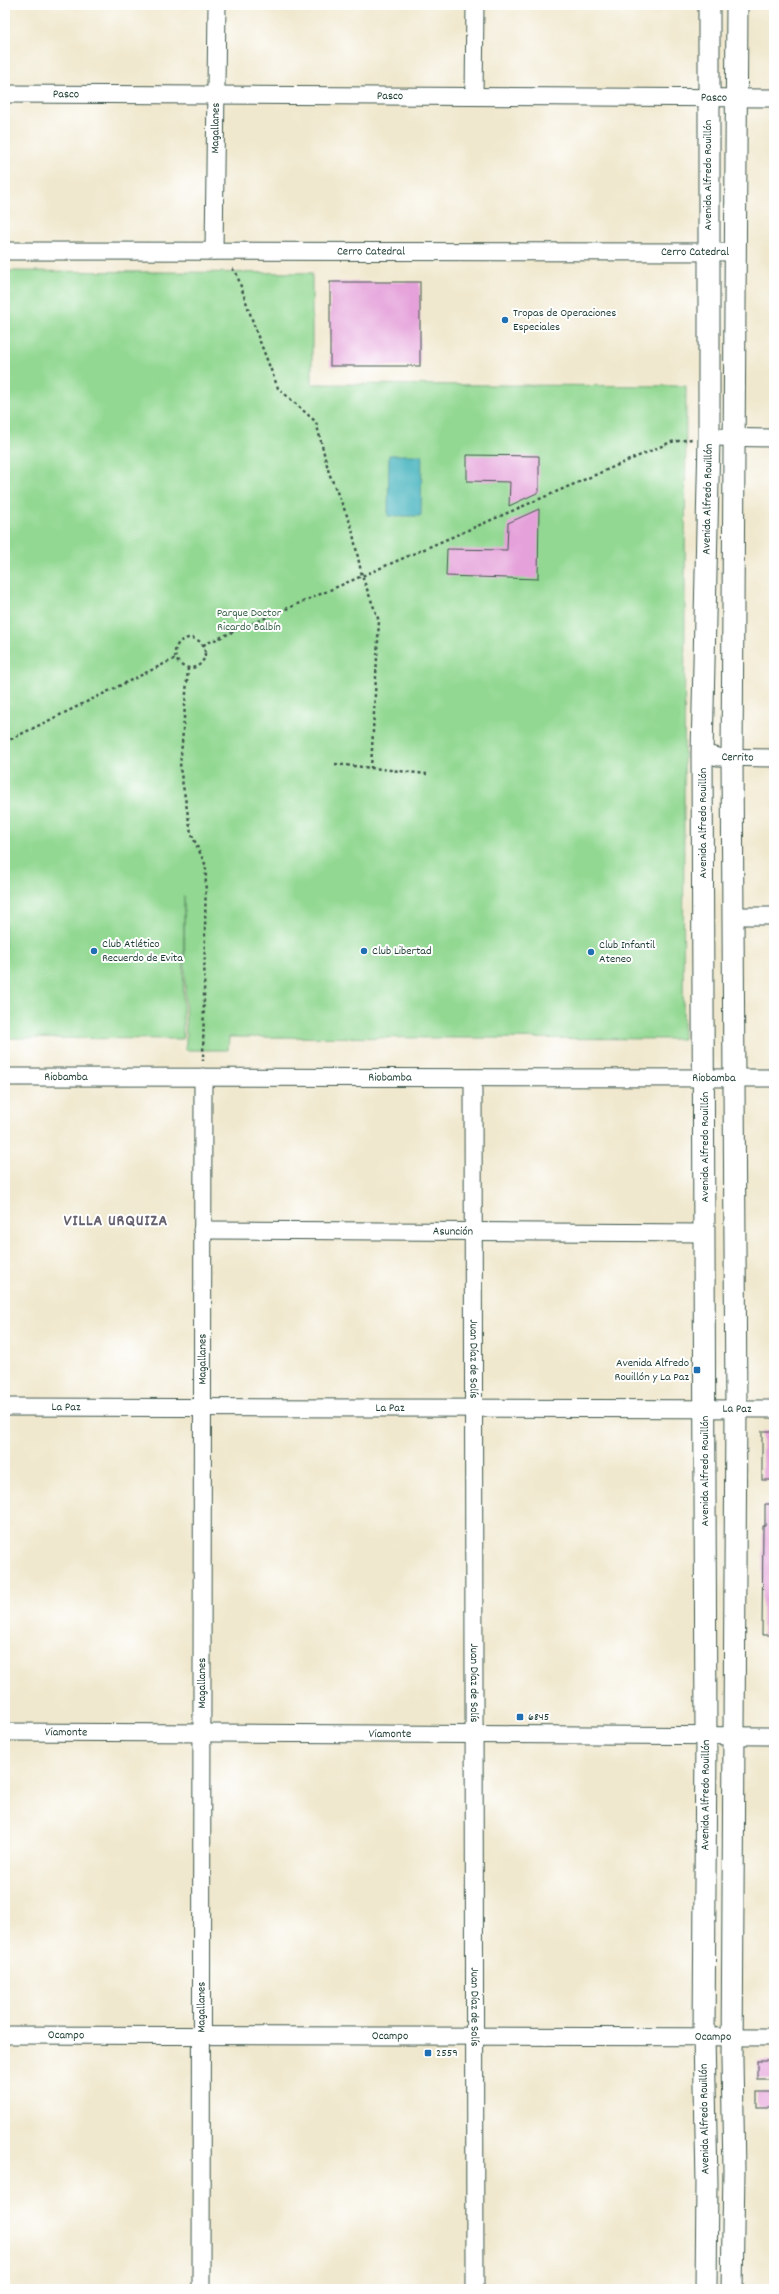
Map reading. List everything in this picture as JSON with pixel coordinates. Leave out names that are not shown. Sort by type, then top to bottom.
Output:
[{"type":"street","name":"Magallanes","points":[[214,251],[217,5]]},
{"type":"street","points":[[474,96],[475,5]]},
{"type":"street","name":"Avenida Alfredo Rouillón","points":[[709,5],[709,437],[702,753],[736,1409],[732,2036],[734,2171],[732,2289]]},
{"type":"street","name":"Avenida Alfredo Rouillón","points":[[706,2289],[707,2183],[704,2037],[706,1735],[704,1233],[720,1078],[734,916],[732,758],[736,437],[737,5]]},
{"type":"street","name":"Pasco","points":[[5,94],[774,98]]},
{"type":"street","name":"Cerro Catedral","points":[[5,251],[736,252]]},
{"type":"street","points":[[709,437],[774,438]]},
{"type":"street","name":"Cerrito","points":[[702,753],[718,757],[732,758],[774,758]]},
{"type":"street","points":[[734,916],[774,916]]},
{"type":"street","name":"Riobamba","points":[[5,1077],[774,1078]]},
{"type":"street","name":"Magallanes","points":[[202,2289],[203,1077]]},
{"type":"street","name":"Juan Díaz de Solís","points":[[473,1078],[475,2289]]},
{"type":"street","name":"Asunción","points":[[202,1230],[704,1233]]},
{"type":"street","name":"La Paz","points":[[5,1406],[774,1409]]},
{"type":"street","name":"Viamonte","points":[[5,1732],[774,1736]]},
{"type":"street","name":"Ocampo","points":[[5,2035],[774,2037]]},
{"type":"path","points":[[214,251],[236,272],[278,388],[316,422],[329,473],[351,525],[362,576],[378,621],[371,768]]},
{"type":"path","points":[[202,645],[671,442],[709,437]]},
{"type":"path","points":[[187,638],[196,639],[202,645],[205,653],[203,661],[196,666],[188,668],[180,665],[176,658],[175,650],[180,642],[187,638]]},
{"type":"path","points":[[5,742],[176,658]]},
{"type":"path","points":[[188,668],[180,768],[191,833],[206,866],[203,1077]]},
{"type":"path","points":[[335,764],[427,774]]},
{"type":"green space","name":"Parque Doctor Ricardo Balbín","points":[[5,271],[312,273],[312,384],[686,386],[683,1039],[229,1037],[228,1050],[186,1050],[184,896],[183,1039],[5,1038]]},
{"type":"water","points":[[389,455],[422,455],[421,516],[388,516]]},
{"type":"building","points":[[330,282],[420,282],[420,366],[330,366]]},
{"type":"building","points":[[467,455],[539,456],[539,492],[509,506],[510,482],[467,481]]},
{"type":"building","points":[[539,509],[538,579],[446,576],[447,549],[507,550],[508,523]]},
{"type":"building","points":[[762,1431],[774,1431],[774,1480],[762,1480]]},
{"type":"building","points":[[765,1504],[774,1504],[774,1635],[762,1635],[763,1526],[765,1526]]},
{"type":"building","points":[[757,2061],[774,2061],[774,2079],[757,2079]]},
{"type":"building","points":[[757,2092],[774,2092],[774,2107],[757,2107]]},
{"type":"place","name":"Tropas de Operaciones Especiales","points":[[505,320]]},
{"type":"place","name":"Club Atlético Recuerdo de Evita","points":[[94,951]]},
{"type":"place","name":"Club Libertad","points":[[364,951]]},
{"type":"place","name":"Club Infantil Ateneo","points":[[591,952]]},
{"type":"place","name":"Avenida Alfredo Rouillón y La Paz","points":[[697,1370]]},
{"type":"place","name":"6845","points":[[520,1717]]},
{"type":"place","name":"2559","points":[[428,2053]]},
{"type":"district","name":"VILLA URQUIZA","points":[[116,1221]]}]
